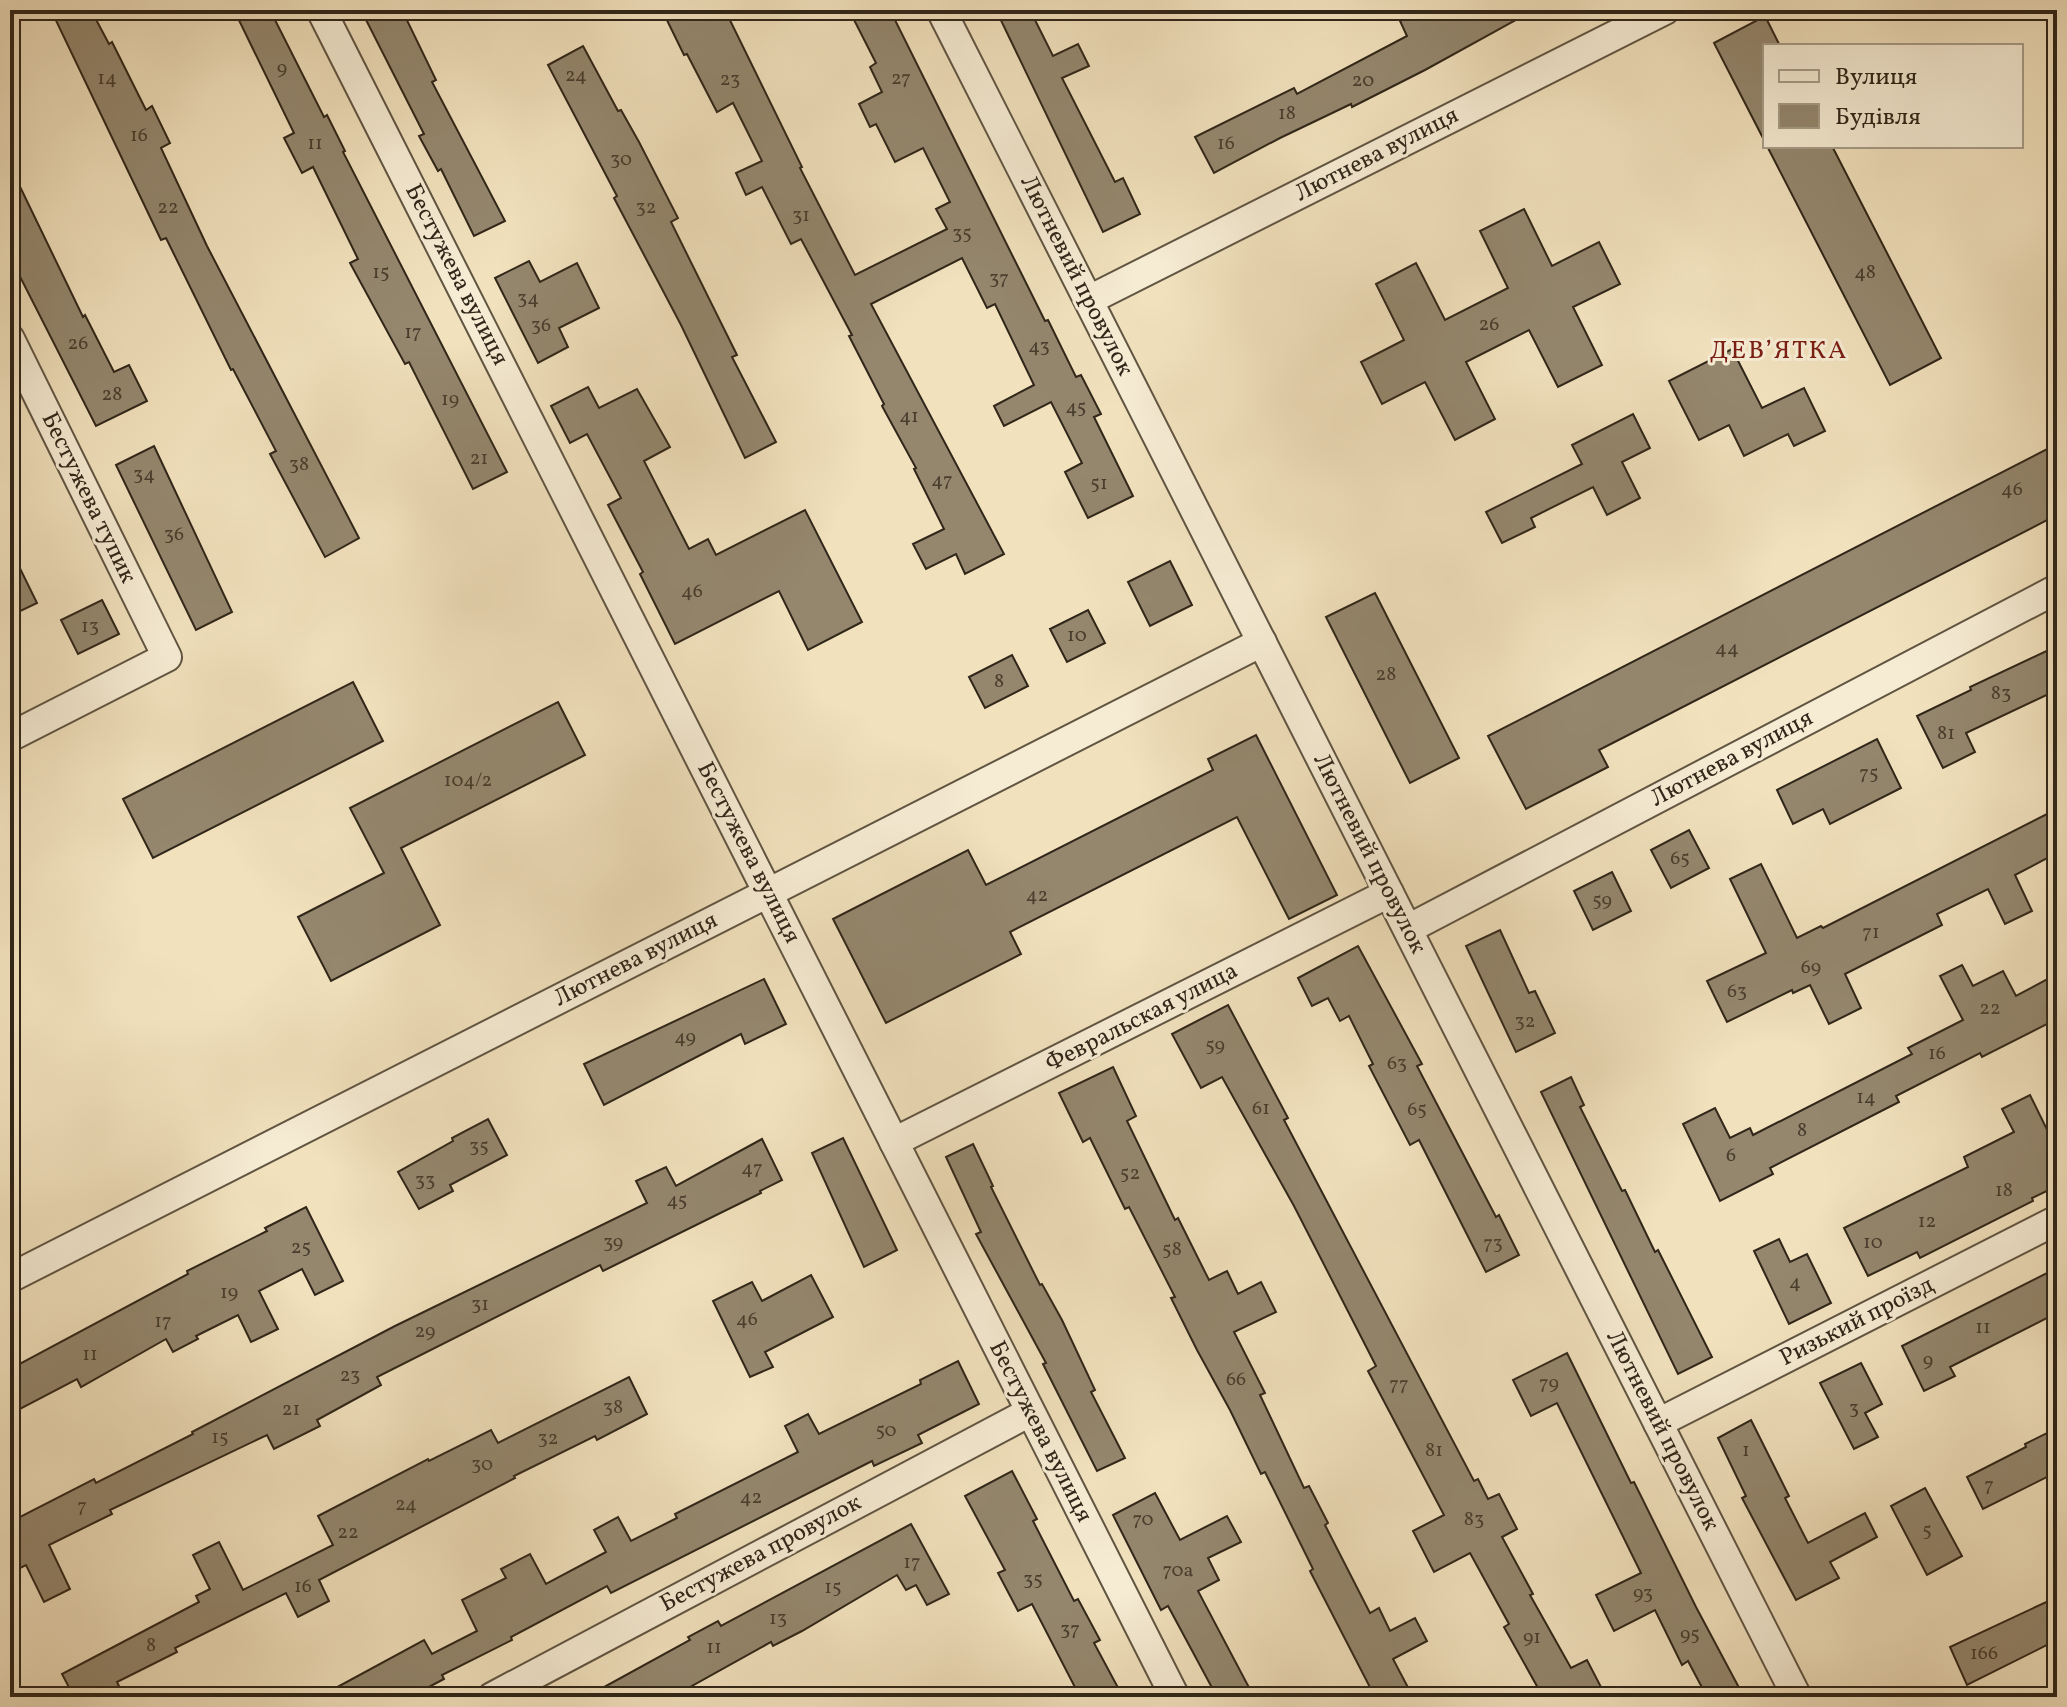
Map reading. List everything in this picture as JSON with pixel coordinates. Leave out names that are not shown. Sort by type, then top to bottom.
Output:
[{"type":"street","name":"Бестужева вулиця","points":[[321,10],[1175,1697]]},
{"type":"street","name":"Лютневий провулок","points":[[941,10],[1797,1697]]},
{"type":"street","name":"Лютнева вулиця","points":[[1089,300],[1665,10]]},
{"type":"street","name":"Бестужева тупик","points":[[10,339],[167,657],[10,737]]},
{"type":"street","name":"Лютнева вулиця","points":[[1408,929],[2057,589]]},
{"type":"street","name":"Лютнева вулиця","points":[[10,1278],[1262,642]]},
{"type":"street","name":"Февральская улица","points":[[894,1142],[1389,893]]},
{"type":"street","name":"Ризький проїзд","points":[[1658,1423],[2057,1220]]},
{"type":"street","name":"Бестужева провулок","points":[[492,1697],[1030,1412]]},
{"type":"building","points":[[51,10],[91,10],[109,44],[112,42],[146,110],[152,106],[170,143],[161,148],[207,246],[359,538],[325,557],[270,454],[276,451],[231,370],[166,238],[161,240]]},
{"type":"building","points":[[234,10],[270,10],[324,117],[327,115],[507,472],[473,489],[409,362],[405,364],[350,263],[358,259],[313,167],[302,173],[284,138],[294,133]]},
{"type":"building","points":[[361,10],[402,10],[436,80],[432,82],[505,221],[474,236],[441,169],[438,171],[419,136],[424,134]]},
{"type":"building","points":[[662,10],[725,10],[855,275],[947,229],[936,209],[950,202],[923,148],[895,162],[876,124],[870,127],[859,104],[882,92],[870,67],[876,63],[849,10],[890,10],[1045,321],[1048,320],[1076,377],[1081,375],[1101,414],[1094,417],[1133,496],[1088,518],[1065,472],[1082,463],[1051,402],[1004,426],[994,406],[1034,385],[995,304],[987,308],[962,258],[871,304],[1004,554],[965,574],[956,554],[926,569],[913,544],[944,529],[916,468],[882,406],[884,404],[849,336],[852,335],[801,239],[791,244],[762,187],[746,195],[736,173],[762,161],[733,103],[717,112]]},
{"type":"building","points":[[996,10],[1030,10],[1053,56],[1078,44],[1089,66],[1062,78],[1115,182],[1123,178],[1140,214],[1103,232]]},
{"type":"building","points":[[1420,10],[1534,10],[1425,70],[1352,107],[1351,104],[1280,138],[1214,173],[1195,137],[1294,88],[1297,94],[1407,36],[1400,21]]},
{"type":"building","points":[[1765,16],[1779,44],[1763,44],[1763,138],[1714,43]]},
{"type":"building","points":[[583,46],[618,111],[621,110],[639,142],[678,218],[671,222],[737,355],[732,357],[776,442],[745,458],[681,325],[614,198],[617,196],[548,65]]},
{"type":"building","points":[[1768,148],[1833,148],[1941,358],[1890,385]]},
{"type":"building","points":[[10,166],[83,317],[85,315],[114,372],[129,365],[147,401],[96,426],[10,257]]},
{"type":"building","points":[[1524,209],[1552,266],[1599,242],[1620,284],[1573,307],[1602,365],[1558,387],[1529,330],[1466,362],[1495,419],[1455,440],[1425,382],[1382,404],[1361,362],[1404,340],[1376,284],[1416,263],[1445,320],[1508,288],[1480,231]]},
{"type":"building","points":[[529,261],[540,282],[577,263],[599,308],[559,328],[568,347],[538,363],[495,278]]},
{"type":"building","points":[[1732,349],[1762,408],[1804,388],[1825,431],[1794,446],[1788,434],[1744,456],[1729,425],[1699,440],[1669,381]]},
{"type":"building","points":[[588,387],[599,408],[637,389],[670,447],[644,461],[689,549],[708,539],[716,555],[805,510],[862,622],[808,650],[779,591],[675,644],[640,574],[643,572],[608,505],[621,498],[587,434],[570,443],[551,406]]},
{"type":"building","points":[[1633,414],[1650,448],[1622,462],[1640,498],[1607,515],[1593,487],[1531,518],[1535,527],[1502,543],[1486,512],[1582,464],[1572,445]]},
{"type":"building","points":[[2057,444],[2057,515],[1599,750],[1608,767],[1526,809],[1488,736]]},
{"type":"building","points":[[154,446],[232,612],[196,630],[116,465]]},
{"type":"building","points":[[10,548],[37,603],[10,616]]},
{"type":"building","points":[[1170,561],[1192,605],[1150,626],[1128,582]]},
{"type":"building","points":[[1375,593],[1459,758],[1410,783],[1326,617]]},
{"type":"building","points":[[102,600],[119,634],[78,654],[61,620]]},
{"type":"building","points":[[1088,610],[1105,643],[1067,662],[1050,629]]},
{"type":"building","points":[[2057,646],[2057,690],[1966,733],[1975,752],[1943,768],[1917,716]]},
{"type":"building","points":[[1012,655],[1028,686],[985,708],[969,677]]},
{"type":"building","points":[[353,682],[383,741],[153,858],[123,799]]},
{"type":"building","points":[[558,702],[585,755],[401,848],[440,925],[331,981],[298,917],[384,873],[350,808]]},
{"type":"building","points":[[1256,735],[1337,895],[1289,919],[1237,817],[1010,932],[1021,954],[886,1023],[833,919],[968,850],[986,885],[1213,770],[1208,759]]},
{"type":"building","points":[[1877,739],[1901,788],[1830,824],[1823,809],[1793,824],[1777,790]]},
{"type":"building","points":[[2057,809],[2057,853],[2015,875],[2032,911],[2005,924],[1988,889],[1937,914],[1942,925],[1845,974],[1861,1008],[1829,1024],[1810,985],[1793,993],[1792,990],[1727,1022],[1707,981],[1766,953],[1730,879],[1761,864],[1797,938],[1821,926],[1823,928]]},
{"type":"building","points":[[1689,830],[1709,868],[1671,888],[1651,850]]},
{"type":"building","points":[[1612,872],[1631,911],[1593,930],[1574,891]]},
{"type":"building","points":[[1500,930],[1529,993],[1535,991],[1555,1033],[1516,1052],[1466,946]]},
{"type":"building","points":[[1358,946],[1422,1064],[1417,1066],[1519,1255],[1486,1272],[1419,1140],[1410,1145],[1369,1066],[1373,1064],[1349,1016],[1340,1021],[1328,998],[1312,1006],[1298,978]]},
{"type":"building","points":[[1962,965],[1973,986],[2003,971],[2016,996],[2057,974],[2057,1019],[1982,1057],[1980,1053],[1896,1096],[1899,1102],[1770,1168],[1773,1174],[1720,1201],[1683,1124],[1715,1108],[1730,1138],[1750,1128],[1753,1135],[1912,1054],[1908,1048],[1963,1020],[1940,976]]},
{"type":"building","points":[[764,979],[786,1024],[745,1044],[741,1034],[604,1105],[584,1064]]},
{"type":"building","points":[[1228,1005],[1288,1118],[1284,1120],[1474,1481],[1478,1479],[1488,1499],[1499,1494],[1517,1529],[1502,1537],[1533,1594],[1530,1595],[1571,1668],[1587,1660],[1602,1689],[1587,1697],[1543,1697],[1504,1627],[1509,1624],[1470,1553],[1434,1572],[1413,1531],[1444,1515],[1368,1371],[1376,1366],[1294,1206],[1222,1077],[1201,1088],[1172,1034]]},
{"type":"building","points":[[1113,1067],[1136,1116],[1127,1121],[1175,1220],[1178,1218],[1209,1280],[1227,1271],[1238,1294],[1261,1282],[1276,1312],[1234,1332],[1265,1393],[1260,1395],[1304,1488],[1309,1486],[1328,1523],[1325,1525],[1370,1613],[1379,1608],[1390,1631],[1415,1618],[1427,1641],[1393,1659],[1413,1697],[1375,1697],[1310,1571],[1313,1569],[1265,1472],[1261,1474],[1197,1350],[1171,1298],[1175,1297],[1129,1207],[1125,1209],[1090,1138],[1083,1142],[1059,1093]]},
{"type":"building","points":[[1571,1077],[1584,1105],[1580,1107],[1622,1191],[1625,1190],[1655,1252],[1658,1250],[1712,1357],[1678,1374],[1541,1092]]},
{"type":"building","points":[[2030,1095],[2057,1150],[2057,1186],[1920,1258],[1917,1252],[1868,1276],[1844,1228],[1968,1167],[1964,1157],[2014,1132],[2002,1109]]},
{"type":"building","points":[[488,1119],[507,1155],[450,1185],[453,1191],[419,1209],[398,1172]]},
{"type":"building","points":[[843,1138],[897,1250],[864,1267],[812,1153]]},
{"type":"building","points":[[762,1139],[782,1180],[761,1193],[603,1271],[600,1265],[377,1377],[381,1385],[317,1420],[320,1426],[274,1449],[267,1435],[110,1510],[112,1514],[49,1545],[70,1589],[44,1602],[26,1565],[10,1573],[10,1522],[94,1479],[96,1483],[395,1326],[647,1203],[636,1181],[666,1167],[676,1186]]},
{"type":"building","points":[[973,1144],[1040,1285],[1062,1320],[1095,1390],[1091,1392],[1125,1458],[1097,1471],[1043,1364],[1046,1363],[976,1234],[981,1232],[946,1157]]},
{"type":"building","points":[[306,1207],[343,1281],[315,1295],[302,1269],[259,1291],[278,1329],[251,1342],[238,1315],[196,1336],[198,1339],[173,1352],[166,1339],[81,1387],[77,1379],[20,1409],[10,1391],[10,1369]]},
{"type":"building","points":[[1779,1239],[1790,1262],[1807,1254],[1831,1303],[1789,1324],[1754,1251]]},
{"type":"building","points":[[2057,1268],[2057,1313],[1950,1367],[1955,1376],[1924,1391],[1902,1346]]},
{"type":"building","points":[[811,1275],[833,1317],[765,1352],[773,1367],[750,1377],[713,1301],[752,1282],[762,1301]]},
{"type":"building","points":[[1567,1353],[1631,1483],[1634,1482],[1744,1697],[1707,1697],[1688,1661],[1682,1665],[1655,1610],[1614,1631],[1596,1595],[1641,1573],[1557,1403],[1531,1416],[1513,1380]]},
{"type":"building","points":[[958,1361],[979,1404],[918,1435],[922,1443],[874,1466],[872,1461],[611,1593],[607,1586],[511,1637],[512,1640],[442,1675],[444,1679],[410,1697],[319,1697],[424,1640],[432,1654],[477,1631],[462,1600],[506,1578],[501,1569],[530,1554],[546,1584],[606,1552],[594,1530],[618,1517],[631,1541],[677,1518],[675,1514],[798,1452],[785,1426],[808,1414],[819,1434],[921,1384],[920,1380]]},
{"type":"building","points":[[1861,1363],[1882,1404],[1865,1413],[1878,1437],[1854,1449],[1820,1383]]},
{"type":"building","points":[[629,1377],[647,1414],[597,1440],[595,1436],[514,1476],[319,1580],[329,1601],[298,1617],[286,1593],[175,1648],[177,1652],[117,1682],[119,1686],[98,1697],[74,1697],[62,1674],[199,1602],[196,1596],[210,1589],[193,1555],[219,1542],[243,1590],[333,1545],[318,1516],[491,1430],[498,1443]]},
{"type":"building","points":[[1751,1420],[1789,1496],[1785,1498],[1808,1543],[1865,1513],[1877,1537],[1830,1562],[1839,1578],[1796,1600],[1742,1498],[1746,1496],[1718,1438]]},
{"type":"building","points":[[2057,1428],[2057,1472],[1983,1509],[1967,1477]]},
{"type":"building","points":[[1012,1471],[1037,1519],[1033,1521],[1074,1601],[1078,1599],[1100,1640],[1094,1643],[1123,1697],[1080,1697],[1032,1604],[1018,1611],[998,1573],[1005,1570],[965,1496]]},
{"type":"building","points":[[1925,1488],[1962,1556],[1927,1575],[1891,1506]]},
{"type":"building","points":[[1155,1493],[1180,1540],[1227,1516],[1241,1542],[1208,1558],[1219,1580],[1198,1591],[1254,1697],[1217,1697],[1168,1606],[1161,1610],[1113,1515]]},
{"type":"building","points":[[911,1524],[949,1594],[927,1605],[916,1585],[906,1590],[897,1575],[802,1631],[773,1646],[771,1642],[672,1697],[586,1697],[690,1640],[688,1637],[718,1621],[721,1626]]},
{"type":"building","points":[[2057,1597],[2057,1640],[1967,1685],[1950,1647]]},
{"type":"district","name":"ДЕВ’ЯТКА","points":[[1779,351]]}]
